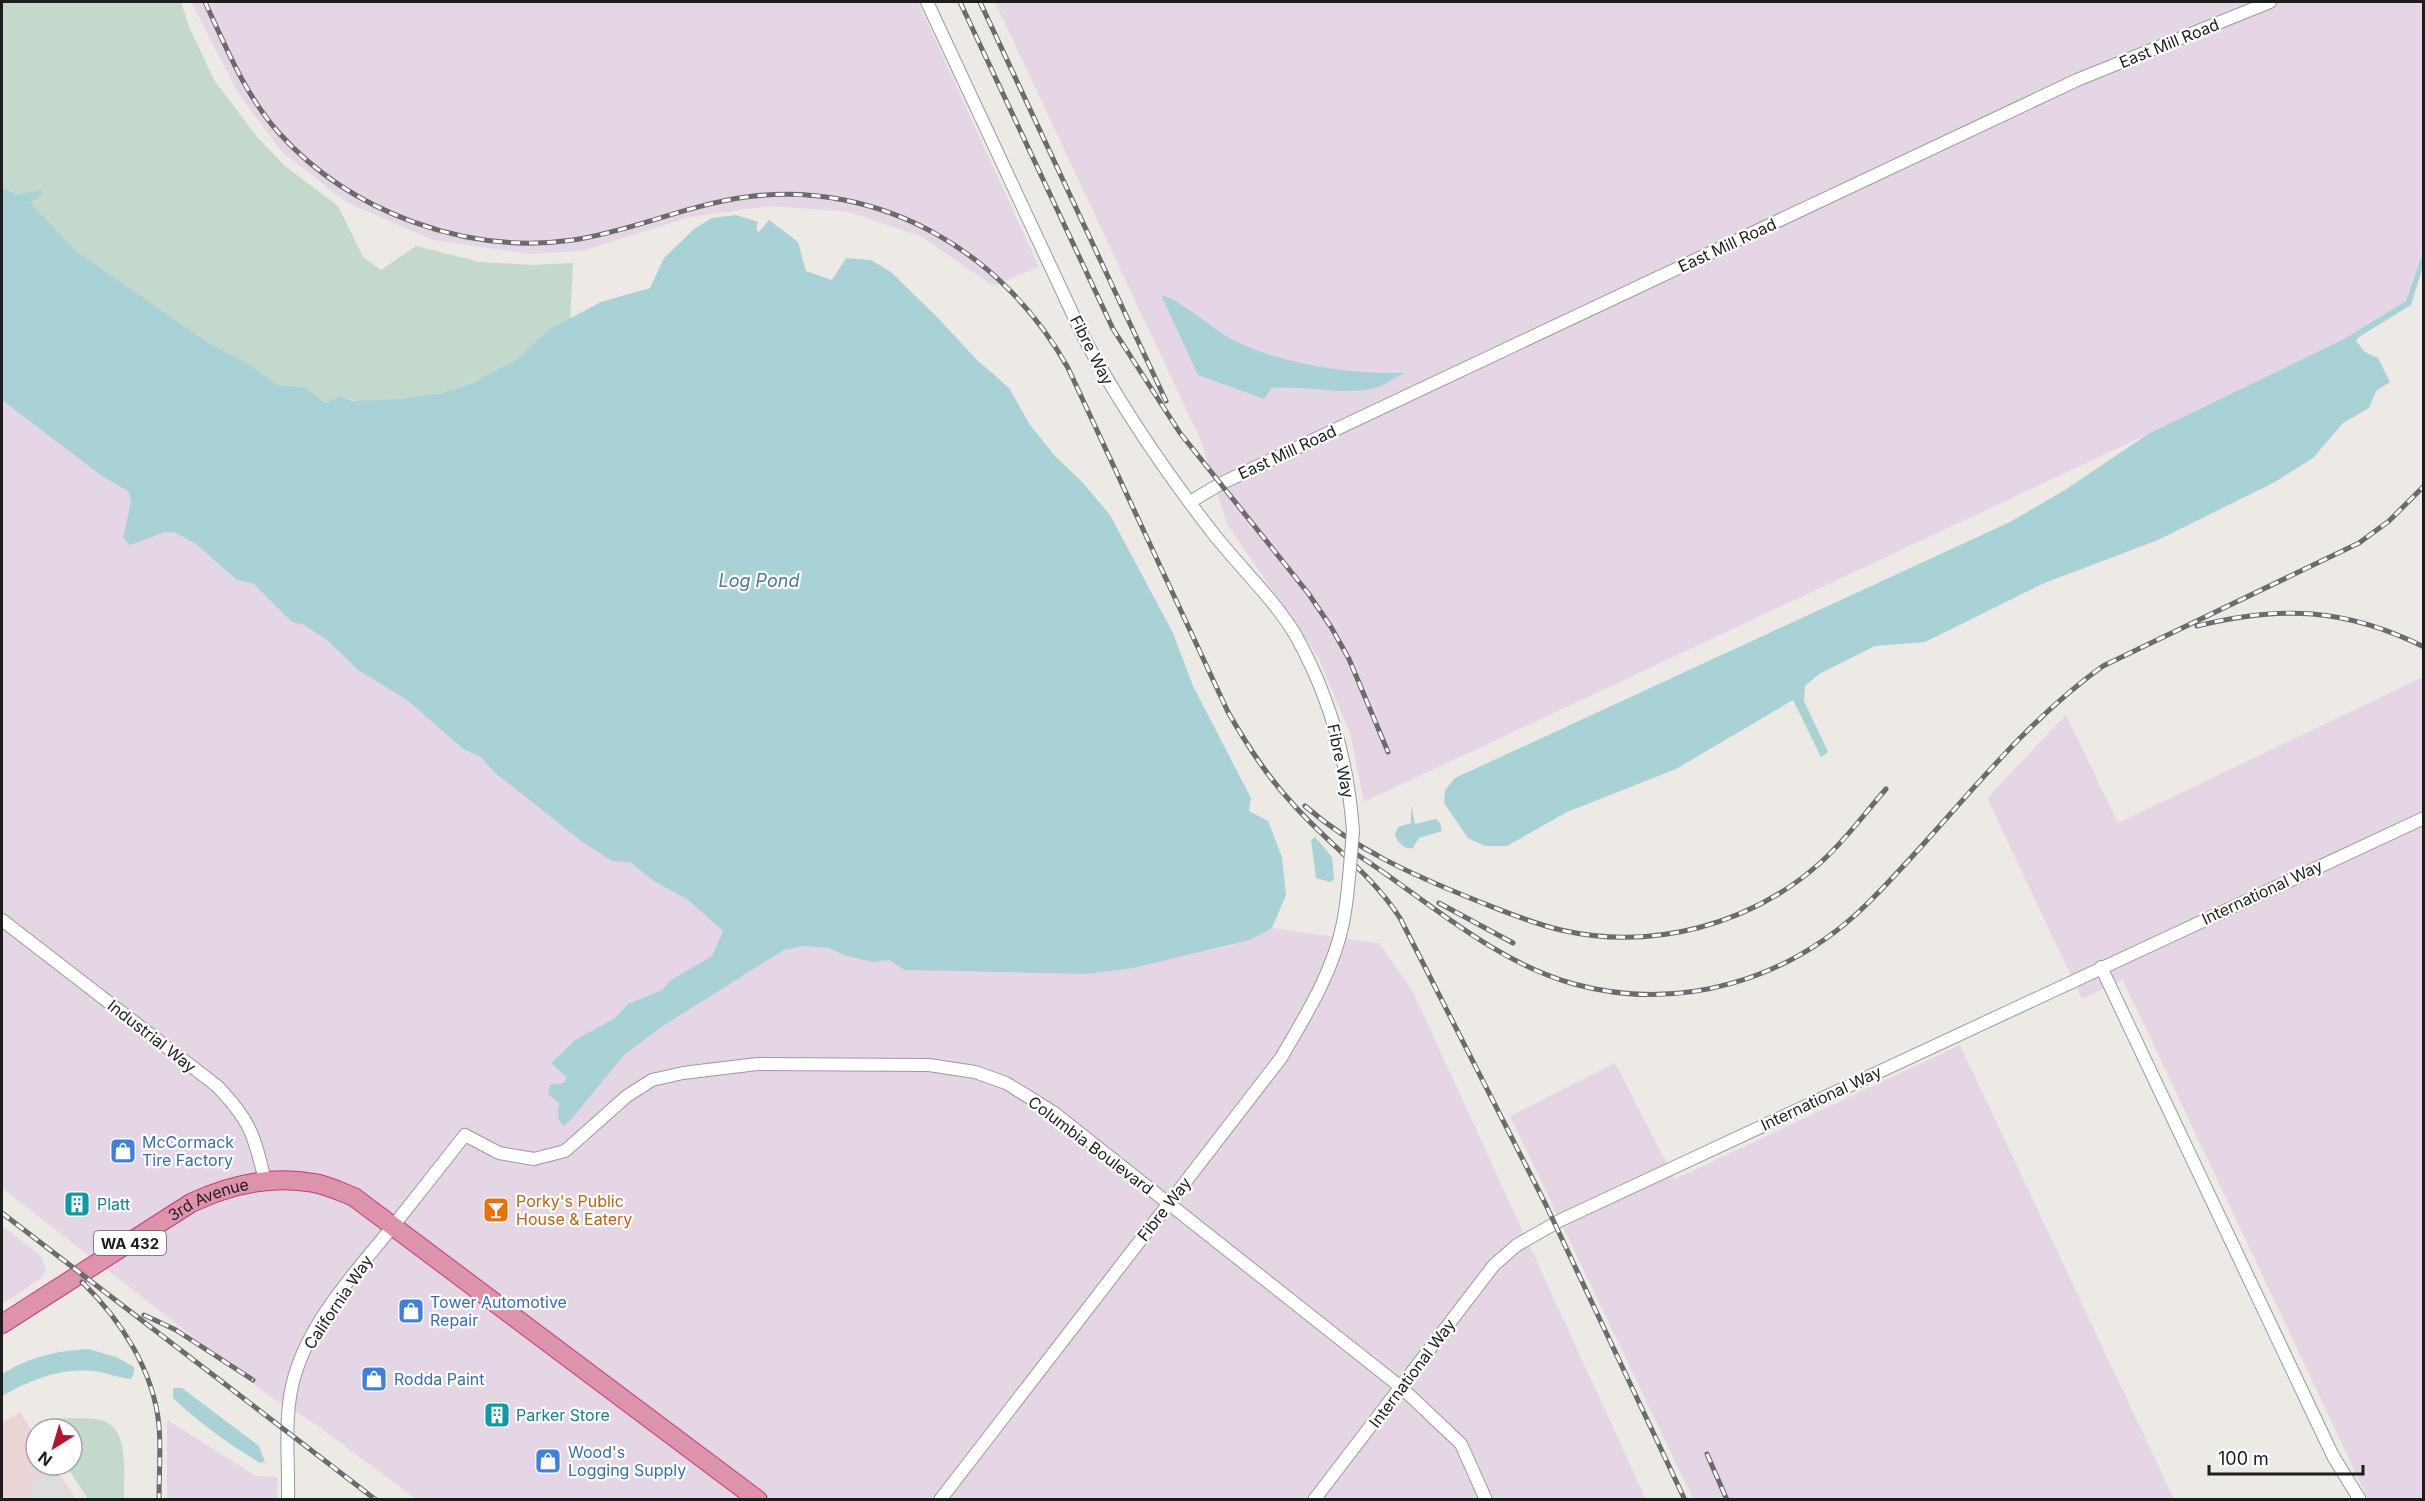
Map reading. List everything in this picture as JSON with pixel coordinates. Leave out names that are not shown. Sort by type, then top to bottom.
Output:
[{"type":"highway","name":"WA 432","points":[[265,1180],[314,1183],[354,1197],[758,1500]]},
{"type":"highway","name":"3rd Avenue","points":[[2,1324],[190,1203],[222,1188],[265,1180]]},
{"type":"street","name":"Fibre Way","points":[[927,2],[1100,367],[1131,420],[1190,502],[1294,634],[1321,686],[1340,738],[1350,792],[1353,831],[1343,923],[1333,958],[1312,1005],[1281,1058],[940,1500]]},
{"type":"street","name":"East Mill Road","points":[[1190,502],[1220,484],[2078,80],[2270,2]]},
{"type":"street","name":"International Way","points":[[1314,1500],[1494,1265],[1517,1245],[1561,1220],[2424,818]]},
{"type":"street","name":"Industrial Way","points":[[2,920],[217,1086],[242,1111],[255,1142],[265,1180]]},
{"type":"street","points":[[2101,967],[2332,1456],[2360,1500]]},
{"type":"street","name":"Columbia Boulevard","points":[[465,1135],[499,1153],[534,1159],[565,1151],[627,1096],[652,1080],[683,1073],[757,1064],[929,1065],[975,1072],[1006,1083],[1053,1112],[1402,1388],[1461,1444],[1486,1500]]},
{"type":"street","name":"California Way","points":[[288,1500],[288,1432],[291,1388],[299,1362],[313,1334],[353,1274],[465,1135]]},
{"type":"shaded area","points":[[191,2],[918,2],[1039,267],[993,286],[922,237],[850,212],[770,206],[690,217],[582,251],[529,254],[433,240],[346,202],[281,151],[237,91]]},
{"type":"shaded area","points":[[995,2],[2423,2],[2423,252],[2406,301],[2344,339],[2148,434],[1364,802],[1350,733],[1318,657],[1227,524],[1201,441]]},
{"type":"shaded area","points":[[2,400],[103,477],[128,491],[131,501],[165,532],[176,533],[196,544],[237,580],[254,584],[292,622],[304,625],[327,640],[358,670],[407,700],[463,749],[481,757],[494,772],[630,861],[654,881],[688,900],[723,931],[712,956],[671,980],[662,990],[628,1004],[615,1018],[575,1040],[551,1063],[567,1078],[558,1118],[586,1100],[624,1055],[663,1026],[784,950],[803,946],[829,948],[843,955],[872,962],[889,960],[904,970],[1087,974],[1225,947],[1250,940],[1272,928],[1379,943],[1412,990],[1646,1499],[416,1499],[311,1421],[269,1396],[2,1188]]},
{"type":"shaded area","points":[[2423,677],[2423,1499],[2368,1499],[2123,980],[2082,999],[1987,798],[2066,715],[2118,823]]},
{"type":"shaded area","points":[[1960,1045],[2174,1499],[1693,1499],[1510,1116],[1615,1063],[1675,1179]]},
{"type":"shaded area","points":[[2,1226],[41,1256],[46,1269],[42,1278],[2,1304]]},
{"type":"shaded area","points":[[20,1412],[24,1418],[24,1477],[62,1477],[76,1499],[2,1500],[2,1423]]},
{"type":"shaded area","points":[[167,1420],[256,1476],[278,1477],[277,1499],[167,1499]]},
{"type":"shaded area","points":[[37,1477],[58,1477],[72,1499],[35,1499],[26,1484]]},
{"type":"green space","points":[[2,2],[181,2],[189,27],[214,80],[257,137],[285,166],[338,206],[363,257],[381,270],[416,246],[480,262],[533,265],[573,263],[570,321],[553,330],[522,356],[498,371],[454,389],[429,395],[380,402],[358,401],[340,396],[326,403],[305,387],[278,385],[244,361],[209,343],[76,251],[29,203],[32,194],[17,195],[2,187]]},
{"type":"green space","points":[[84,1419],[100,1420],[110,1424],[117,1432],[121,1442],[124,1465],[124,1499],[88,1499],[74,1477],[84,1477]]},
{"type":"water","name":"Log Pond","points":[[2,187],[17,195],[41,190],[42,195],[30,203],[76,251],[209,343],[244,361],[278,385],[305,387],[326,403],[340,396],[353,401],[402,399],[441,393],[472,383],[515,361],[550,329],[601,302],[650,288],[664,258],[694,229],[712,218],[736,215],[758,222],[756,230],[759,232],[769,220],[798,242],[806,271],[832,280],[846,258],[871,260],[891,272],[976,359],[1009,388],[1030,425],[1055,456],[1083,483],[1110,515],[1173,633],[1193,686],[1251,798],[1249,811],[1268,821],[1282,857],[1286,895],[1272,928],[1250,940],[1133,968],[1087,974],[904,970],[889,960],[872,962],[843,955],[829,948],[803,946],[784,950],[663,1026],[624,1055],[570,1121],[563,1126],[558,1118],[559,1103],[548,1094],[550,1085],[564,1083],[567,1078],[551,1063],[575,1040],[615,1018],[628,1004],[662,990],[671,980],[712,956],[723,931],[688,900],[654,881],[630,862],[612,861],[581,841],[494,772],[481,757],[463,749],[407,700],[358,670],[327,640],[304,625],[292,622],[254,584],[237,580],[196,544],[176,533],[165,532],[130,545],[123,538],[131,501],[128,491],[103,477],[2,400]]},
{"type":"water","points":[[2423,252],[2423,266],[2411,305],[2356,341],[2365,352],[2378,358],[2390,382],[2376,391],[2369,408],[2343,423],[2313,458],[2273,483],[2158,540],[2042,584],[1925,642],[1875,646],[1819,674],[1805,686],[1804,701],[1828,752],[1821,757],[1793,700],[1676,769],[1567,812],[1507,846],[1485,846],[1468,838],[1444,803],[1445,790],[1455,778],[2010,522],[2065,490],[2148,434],[2344,339],[2406,301]]},
{"type":"water","points":[[1161,295],[1178,303],[1239,343],[1279,358],[1342,370],[1405,373],[1371,389],[1346,391],[1272,388],[1264,399],[1198,375]]},
{"type":"water","points":[[1411,805],[1415,824],[1436,819],[1442,831],[1419,838],[1413,848],[1407,848],[1401,845],[1395,834],[1398,827],[1411,823]]},
{"type":"water","points":[[1315,837],[1332,857],[1334,879],[1331,882],[1316,878],[1311,840]]},
{"type":"water","points":[[88,1349],[116,1357],[134,1367],[131,1379],[99,1372],[61,1372],[37,1379],[2,1396],[2,1374],[12,1368],[43,1356]]},
{"type":"water","points":[[173,1388],[182,1388],[259,1446],[265,1462],[260,1463],[204,1425],[173,1398]]},
{"type":"railway","points":[[205,2],[246,87],[279,133],[308,161],[341,186],[376,206],[414,222],[453,234],[493,241],[533,243],[595,236],[724,201],[746,197],[796,194],[844,200],[890,213],[934,233],[974,259],[1010,290],[1041,327],[1068,368],[1228,712],[1242,736],[1265,771],[1283,792],[1376,887],[1400,918],[1545,1203],[1685,1500]]},
{"type":"railway","points":[[960,2],[1113,329],[1180,433],[1308,593],[1331,627],[1349,659],[1388,752]]},
{"type":"railway","points":[[980,2],[1166,401]]},
{"type":"railway","points":[[1383,872],[1498,951],[1548,975],[1574,984],[1614,992],[1654,994],[1693,991],[1731,983],[1768,970],[1804,953],[1837,930],[1867,904],[2009,749],[2070,692],[2103,666],[2359,543],[2389,521],[2424,486]]},
{"type":"railway","points":[[2197,626],[2257,615],[2312,614],[2367,624],[2424,647]]},
{"type":"railway","points":[[1305,806],[1344,836],[1386,860],[1475,900],[1561,930],[1595,936],[1630,937],[1698,928],[1762,903],[1792,885],[1819,864],[1846,837],[1886,789]]},
{"type":"railway","points":[[1349,849],[1389,876]]},
{"type":"railway","points":[[1439,903],[1513,943]]},
{"type":"railway","points":[[2,1213],[376,1500]]},
{"type":"railway","points":[[82,1282],[110,1313],[143,1366],[156,1406],[159,1426],[159,1500]]},
{"type":"railway","points":[[144,1315],[176,1330],[253,1380]]},
{"type":"railway","points":[[1707,1454],[1727,1500]]},
{"type":"place","name":"McCormack Tire Factory","points":[[123,1151]]},
{"type":"place","name":"Platt","points":[[77,1204]]},
{"type":"place","name":"Porky's Public House & Eatery","points":[[496,1210]]},
{"type":"place","name":"Tower Automotive Repair","points":[[411,1311]]},
{"type":"place","name":"Rodda Paint","points":[[374,1379]]},
{"type":"place","name":"Parker Store","points":[[497,1415]]},
{"type":"place","name":"Wood's Logging Supply","points":[[548,1461]]}]
